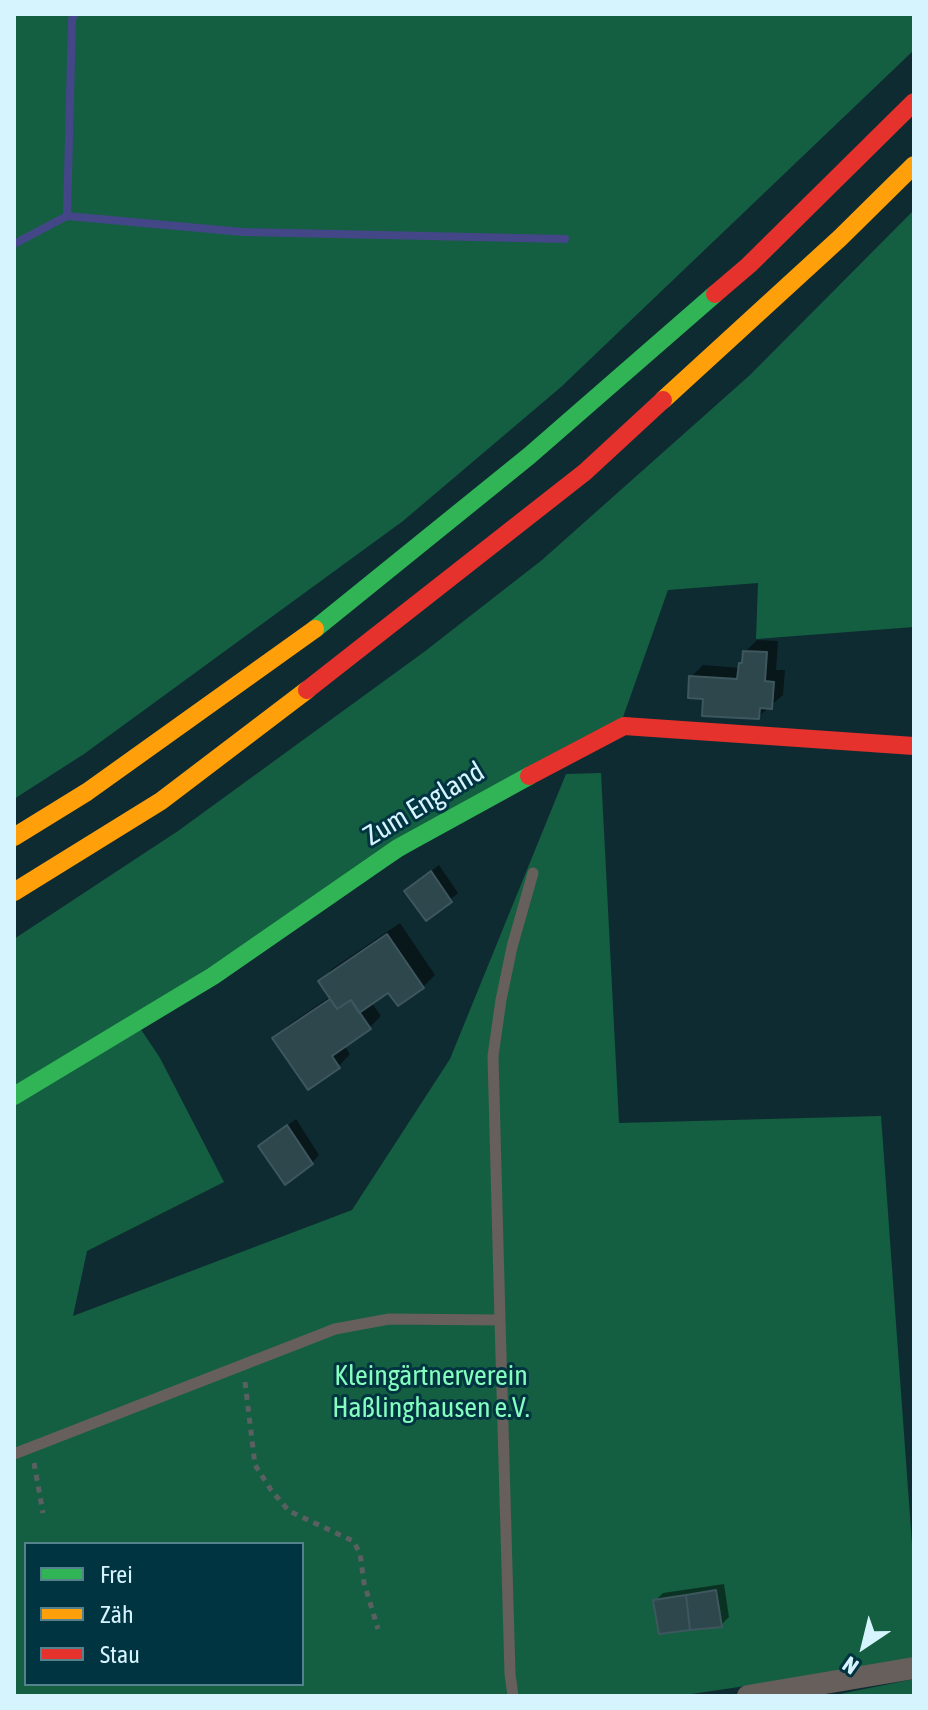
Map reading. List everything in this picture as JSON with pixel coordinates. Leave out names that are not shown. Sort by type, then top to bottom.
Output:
[{"type":"main road","points":[[14,837],[87,792],[342,610],[529,456],[749,265],[914,102]]},
{"type":"main road","points":[[14,892],[161,801],[423,601],[585,472],[840,238],[914,165]]},
{"type":"main road","name":"Zum England","points":[[14,1096],[213,976],[398,848],[624,726],[914,746]]},
{"type":"street","points":[[748,1696],[914,1668]]},
{"type":"lane","points":[[513,1696],[493,1056],[512,947],[533,873]]},
{"type":"lane","points":[[14,1454],[335,1329],[389,1319],[500,1320]]},
{"type":"path","points":[[243,1365],[255,1465],[289,1511],[353,1541],[360,1553],[364,1583],[378,1629]]},
{"type":"path","points":[[31,1447],[43,1513]]},
{"type":"green space","points":[[14,14],[914,14],[914,50],[561,387],[403,521],[84,754],[14,799]]},
{"type":"green space","name":"Kleingärtnerverein Haßlinghausen e.V.","points":[[914,210],[914,627],[756,639],[758,583],[668,590],[622,720],[136,1022],[160,1058],[224,1182],[87,1251],[73,1316],[352,1210],[450,1059],[566,774],[601,773],[619,1123],[881,1116],[914,1572],[914,1661],[678,1696],[14,1696],[14,939],[178,831],[424,652],[542,560],[750,375]]},
{"type":"green space","points":[[914,1679],[914,1696],[830,1696]]},
{"type":"building","points":[[743,651],[767,652],[765,681],[774,682],[772,709],[760,708],[759,719],[702,716],[703,699],[688,698],[689,676],[737,679]]},
{"type":"building","points":[[431,871],[452,902],[426,921],[404,891]]},
{"type":"building","points":[[387,934],[424,988],[398,1006],[388,993],[359,1013],[351,1000],[337,1009],[318,981]]},
{"type":"building","points":[[330,999],[337,1009],[351,1000],[371,1029],[332,1056],[340,1068],[308,1090],[272,1038]]},
{"type":"building","points":[[287,1125],[313,1164],[285,1185],[258,1146]]},
{"type":"building","points":[[716,1590],[722,1627],[690,1630],[686,1595]]},
{"type":"building","points":[[686,1595],[690,1630],[659,1634],[653,1600]]},
{"type":"waterway","points":[[14,244],[67,216],[72,19],[75,14]]},
{"type":"waterway","points":[[67,216],[243,232],[565,239]]},
{"type":"traffic: fast","points":[[315,629],[529,456],[715,294]]},
{"type":"traffic: fast","points":[[14,1096],[213,976],[398,848],[529,776]]},
{"type":"traffic: slow","points":[[663,400],[840,238],[914,165]]},
{"type":"traffic: slow","points":[[14,837],[87,792],[315,629]]},
{"type":"traffic: slow","points":[[14,892],[161,801],[307,690]]},
{"type":"traffic: jam","points":[[715,294],[749,265],[914,102]]},
{"type":"traffic: jam","points":[[307,690],[585,472],[663,400]]},
{"type":"traffic: jam","points":[[529,776],[624,726],[914,746]]}]
